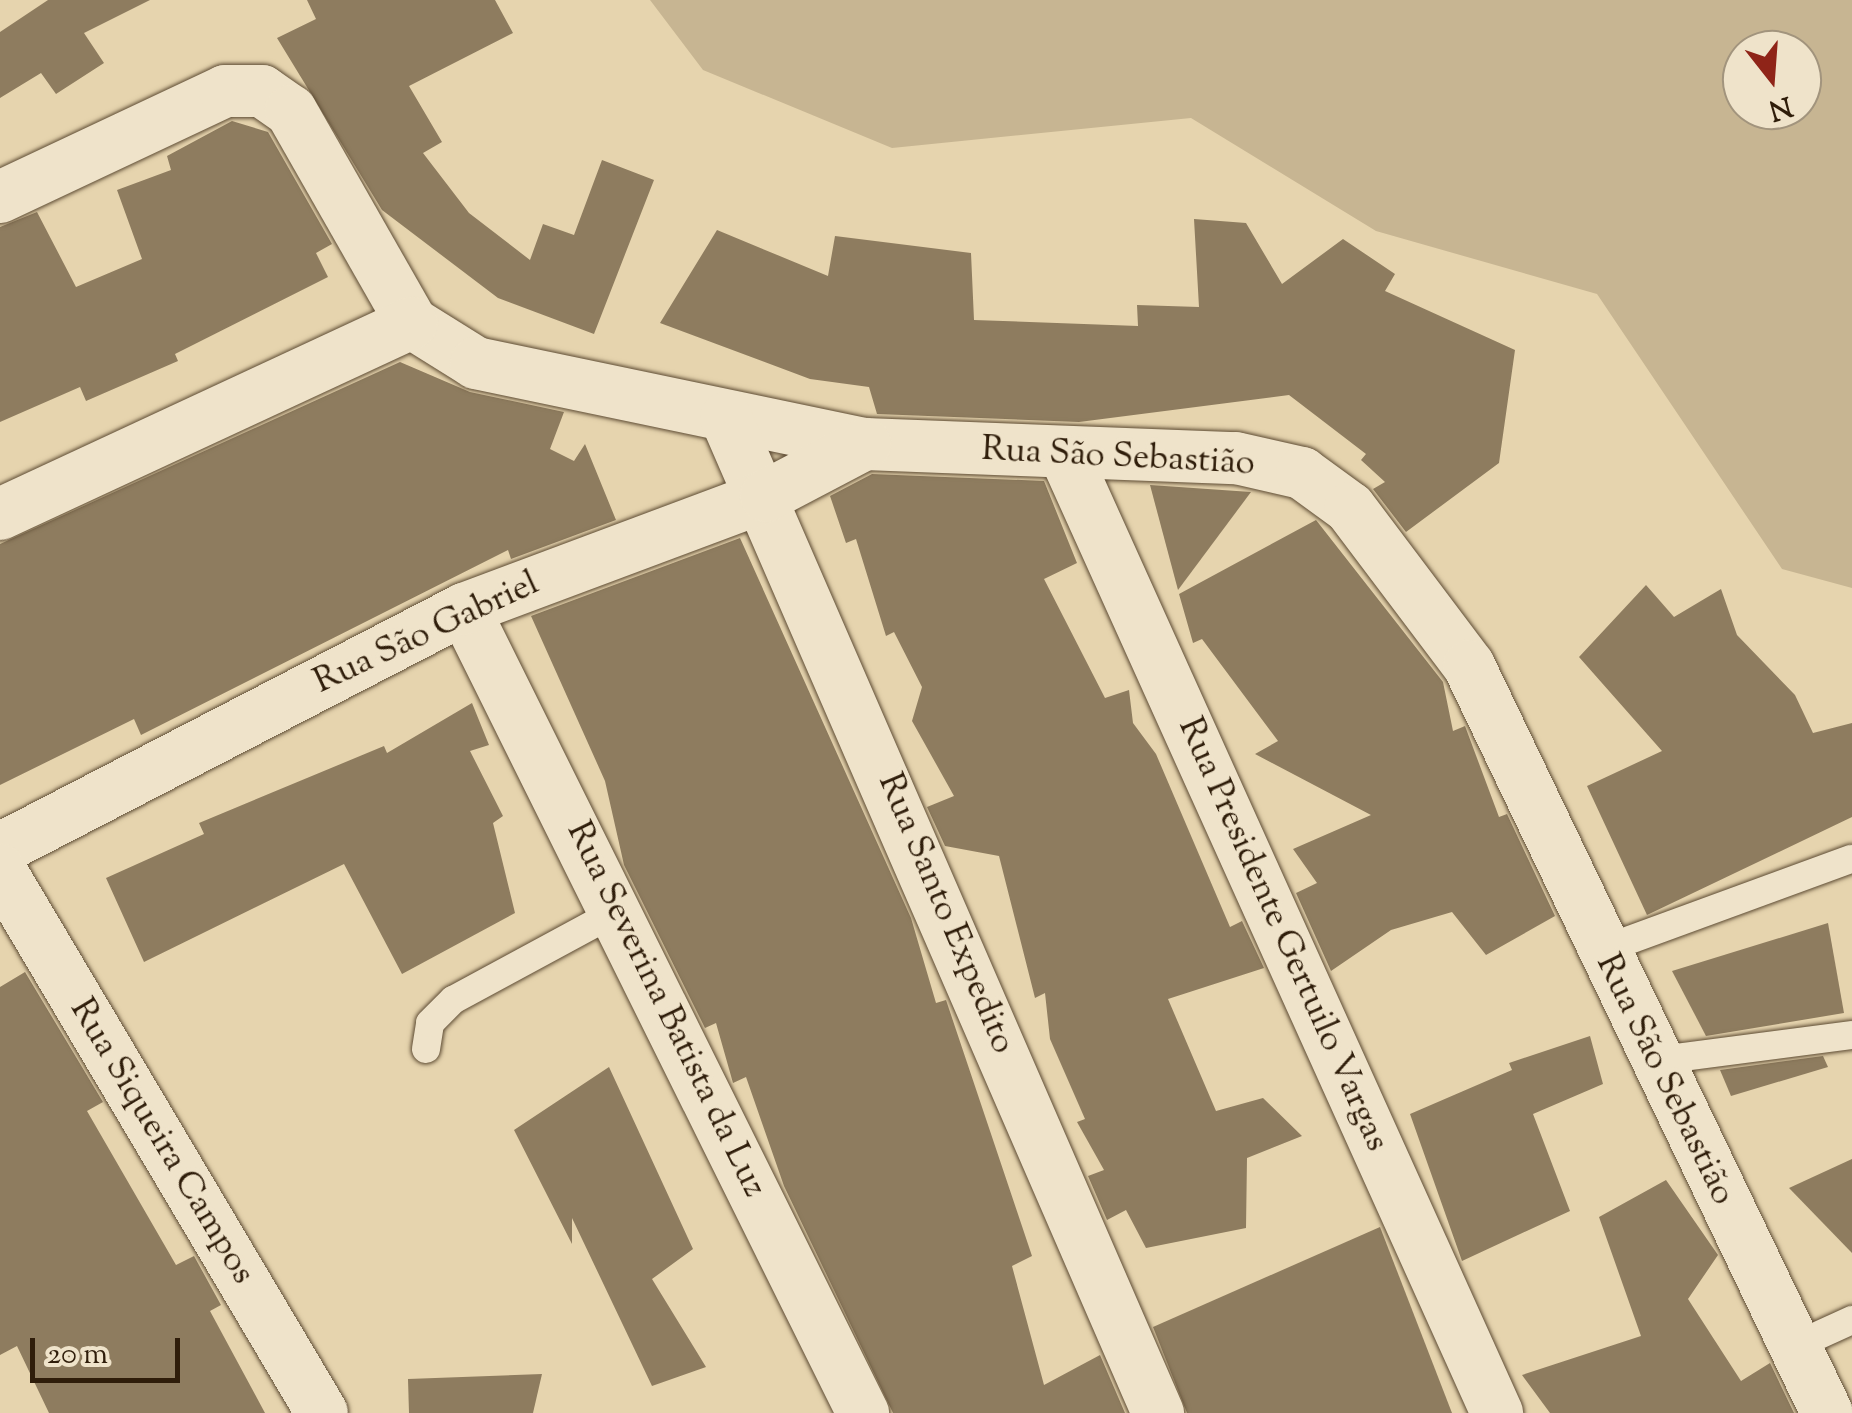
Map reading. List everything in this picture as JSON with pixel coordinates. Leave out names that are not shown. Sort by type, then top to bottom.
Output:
[{"type":"street","name":"Rua São Sebastião","points":[[0,197],[225,90],[262,92],[290,112],[412,323],[476,363],[864,444],[1066,457],[1236,458],[1302,473],[1350,508],[1470,666],[1652,1061],[1827,1413]]},
{"type":"street","points":[[0,514],[412,323]]},
{"type":"street","name":"Rua Santo Expedito","points":[[726,418],[766,496],[1158,1413]]},
{"type":"street","name":"Rua São Gabriel","points":[[0,849],[464,609],[766,496],[864,444]]},
{"type":"street","name":"Rua Presidente Gertuilo Vargas","points":[[1066,457],[1498,1413]]},
{"type":"street","name":"Rua Severina Batista da Luz","points":[[464,609],[863,1413]]},
{"type":"street","name":"Rua Siqueira Campos","points":[[0,870],[322,1413]]},
{"type":"lane","points":[[1602,950],[1851,859]]},
{"type":"lane","points":[[426,1049],[430,1023],[454,1000],[616,912]]},
{"type":"lane","points":[[1652,1061],[1852,1035]]},
{"type":"lane","points":[[1795,1346],[1852,1320]]},
{"type":"shaded area","points":[[650,0],[1852,0],[1852,588],[1782,569],[1597,294],[1376,231],[1191,118],[892,148],[703,70]]},
{"type":"building","points":[[48,0],[150,0],[84,33],[104,63],[56,94],[41,73],[0,98],[0,32]]},
{"type":"building","points":[[307,0],[495,0],[513,33],[409,86],[442,142],[423,153],[469,213],[530,260],[543,224],[574,235],[602,160],[654,180],[594,334],[498,298],[382,210],[277,38],[316,19]]},
{"type":"building","points":[[232,121],[268,132],[332,244],[316,253],[328,277],[175,354],[178,361],[86,401],[80,387],[0,422],[0,227],[37,212],[76,287],[142,259],[117,190],[171,170],[167,156]]},
{"type":"building","points":[[1194,219],[1246,223],[1282,284],[1343,239],[1395,274],[1385,291],[1515,350],[1499,463],[1406,532],[1373,489],[1385,482],[1361,460],[1366,454],[1289,395],[1079,422],[877,414],[869,387],[810,379],[660,323],[717,230],[828,276],[835,236],[971,253],[974,320],[1138,326],[1137,305],[1199,307]]},
{"type":"building","points":[[400,362],[470,392],[564,412],[550,449],[574,461],[585,444],[616,520],[511,559],[508,550],[141,735],[134,719],[0,785],[0,544]]},
{"type":"building","points":[[872,474],[1044,481],[1077,563],[1044,579],[1105,698],[1129,690],[1133,723],[1156,754],[1230,927],[1242,921],[1264,968],[1168,999],[1216,1111],[1263,1098],[1302,1136],[1247,1158],[1246,1228],[1146,1248],[1126,1210],[1107,1220],[1088,1176],[1104,1170],[1077,1122],[1085,1119],[1050,1039],[1045,993],[1035,998],[999,856],[945,846],[927,807],[954,796],[912,721],[922,687],[894,632],[886,636],[856,539],[846,543],[830,496]]},
{"type":"building","points":[[1150,485],[1251,492],[1178,590]]},
{"type":"building","points":[[1316,520],[1443,682],[1453,731],[1465,726],[1499,817],[1507,814],[1555,916],[1486,955],[1452,912],[1391,930],[1331,971],[1296,893],[1317,883],[1293,849],[1371,815],[1255,754],[1278,741],[1202,639],[1193,643],[1179,594]]},
{"type":"building","points":[[740,538],[911,918],[936,1003],[946,1000],[1032,1256],[1012,1266],[1044,1385],[1100,1355],[1125,1413],[893,1413],[784,1186],[746,1077],[733,1083],[716,1023],[705,1028],[624,865],[605,781],[531,616]]},
{"type":"building","points":[[1646,585],[1674,617],[1721,589],[1737,635],[1795,695],[1813,733],[1852,723],[1852,817],[1647,915],[1587,786],[1662,751],[1579,657]]},
{"type":"building","points":[[472,703],[489,745],[470,751],[503,816],[493,823],[515,913],[402,974],[344,864],[144,962],[106,878],[204,834],[199,823],[384,746],[387,753]]},
{"type":"building","points":[[1828,923],[1844,1013],[1706,1036],[1672,971]]},
{"type":"building","points":[[25,972],[103,1102],[87,1111],[176,1265],[194,1256],[221,1305],[210,1311],[265,1413],[49,1413],[17,1346],[0,1355],[0,987]]},
{"type":"building","points":[[1590,1036],[1603,1084],[1533,1114],[1570,1211],[1462,1261],[1410,1114],[1512,1070],[1509,1063]]},
{"type":"building","points":[[1823,1056],[1828,1067],[1731,1096],[1720,1070]]},
{"type":"building","points":[[609,1067],[693,1249],[652,1279],[706,1367],[652,1386],[572,1218],[572,1244],[514,1130]]},
{"type":"building","points":[[1852,1159],[1852,1253],[1789,1188]]},
{"type":"building","points":[[1666,1180],[1718,1255],[1688,1299],[1741,1381],[1770,1363],[1794,1413],[1550,1413],[1522,1375],[1641,1336],[1599,1217]]},
{"type":"building","points":[[1380,1227],[1452,1413],[1187,1413],[1153,1327]]},
{"type":"building","points":[[542,1374],[533,1413],[409,1413],[408,1379]]}]
